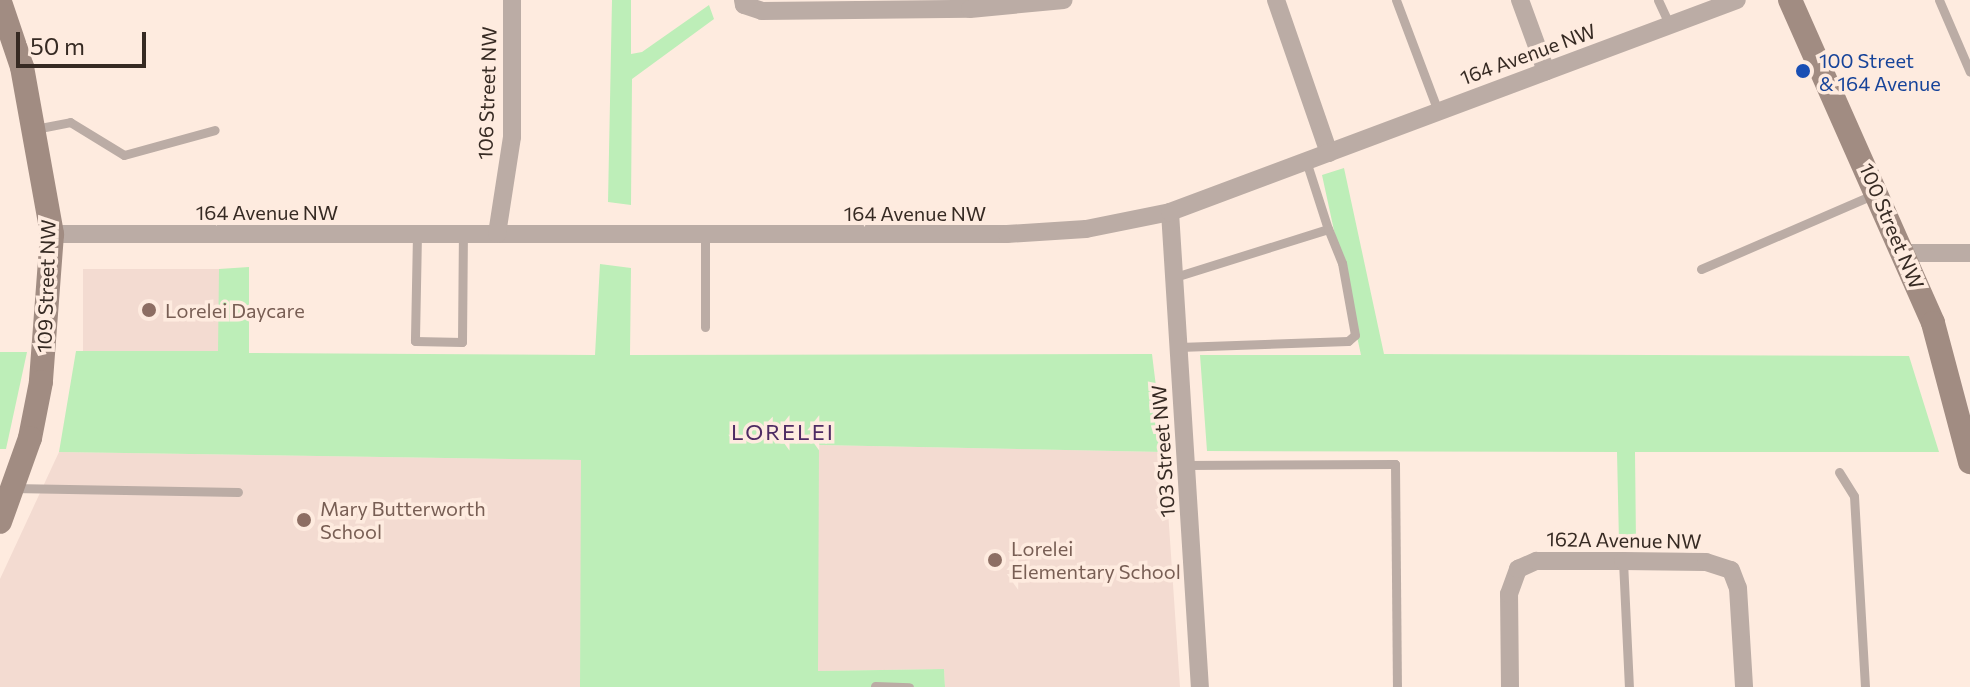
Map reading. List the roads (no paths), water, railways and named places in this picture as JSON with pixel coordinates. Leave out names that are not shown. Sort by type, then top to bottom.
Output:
[{"type":"street","name":"106 Street NW","points":[[497,234],[512,137],[512,0]]},
{"type":"street","points":[[744,3],[762,11],[1064,0]]},
{"type":"street","points":[[1276,0],[1329,153]]},
{"type":"street","points":[[1520,0],[1546,71]]},
{"type":"street","name":"164 Avenue NW","points":[[52,234],[1046,233],[1170,212],[1737,0]]},
{"type":"street","name":"100 Street NW","points":[[1790,0],[1905,253],[1945,359],[1970,462]]},
{"type":"street","name":"109 Street NW","points":[[0,2],[35,129],[52,234],[41,382],[0,522]]},
{"type":"street","name":"103 Street NW","points":[[1170,212],[1200,687]]},
{"type":"street","points":[[1905,253],[1970,253]]},
{"type":"street","name":"162A Avenue NW","points":[[1510,687],[1509,594],[1518,569],[1536,561],[1706,562],[1731,570],[1738,588],[1744,687]]},
{"type":"lane","points":[[1396,0],[1438,111]]},
{"type":"lane","points":[[1658,0],[1670,26]]},
{"type":"lane","points":[[1939,0],[1970,72]]},
{"type":"lane","points":[[35,129],[70,122],[124,155],[215,130]]},
{"type":"lane","points":[[1179,347],[1348,341],[1355,335],[1345,278],[1306,161]]},
{"type":"lane","points":[[1701,269],[1878,193]]},
{"type":"lane","points":[[1174,277],[1328,229]]},
{"type":"lane","points":[[417,234],[415,341],[462,342],[463,234]]},
{"type":"lane","points":[[705,235],[705,327]]},
{"type":"lane","points":[[1186,465],[1395,464],[1397,687]]},
{"type":"lane","points":[[1839,472],[1854,496],[1865,687]]},
{"type":"lane","points":[[12,488],[238,492]]},
{"type":"lane","points":[[1623,561],[1629,687]]},
{"type":"lane","points":[[875,686],[909,687]]},
{"type":"place","name":"100 Street & 164 Avenue","points":[[1803,71]]},
{"type":"place","name":"Lorelei Daycare","points":[[149,310]]},
{"type":"place","name":"Mary Butterworth School","points":[[304,520]]},
{"type":"place","name":"Lorelei Elementary School","points":[[995,560]]},
{"type":"district","name":"LORELEI","points":[[783,432]]}]
